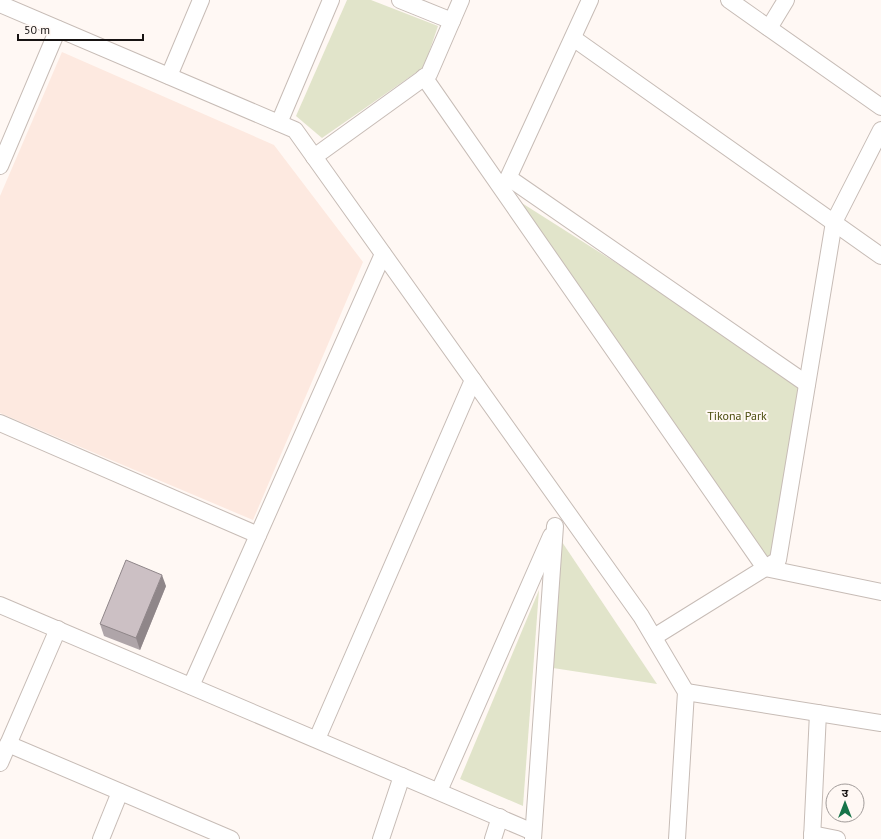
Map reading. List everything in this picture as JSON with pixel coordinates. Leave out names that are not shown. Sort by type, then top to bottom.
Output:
[{"type":"street","points":[[169,76],[201,0]]},
{"type":"street","points":[[279,123],[331,0]]},
{"type":"street","points":[[400,0],[452,21]]},
{"type":"street","points":[[314,157],[429,74],[460,0]]},
{"type":"street","points":[[506,184],[590,0]]},
{"type":"street","points":[[729,0],[881,107]]},
{"type":"street","points":[[769,28],[786,0]]},
{"type":"street","points":[[0,4],[295,130],[641,616],[686,692],[677,839]]},
{"type":"street","points":[[0,166],[58,29]]},
{"type":"street","points":[[573,38],[881,256]]},
{"type":"street","points":[[424,77],[506,184],[765,568],[881,592]]},
{"type":"street","points":[[654,637],[778,560],[834,222],[881,130]]},
{"type":"street","points":[[506,184],[807,384]]},
{"type":"street","points":[[191,686],[383,254]]},
{"type":"street","points":[[317,739],[473,380]]},
{"type":"street","points":[[0,423],[258,535]]},
{"type":"street","points":[[439,791],[555,526],[567,511]]},
{"type":"street","points":[[0,605],[439,791],[500,818],[533,835],[555,526]]},
{"type":"street","points":[[0,763],[58,629]]},
{"type":"street","points":[[686,692],[881,723]]},
{"type":"street","points":[[818,713],[812,837],[837,839]]},
{"type":"street","points":[[8,744],[230,839]]},
{"type":"street","points":[[381,839],[402,776]]},
{"type":"street","points":[[100,839],[120,792]]},
{"type":"street","points":[[493,839],[500,818]]},
{"type":"shaded area","points":[[62,52],[274,145],[363,262],[253,520],[0,413],[0,196]]},
{"type":"green space","points":[[347,0],[371,0],[438,26],[424,67],[322,138],[296,116]]},
{"type":"green space","name":"Tikona Park","points":[[503,191],[807,384],[772,564]]},
{"type":"green space","points":[[560,539],[657,684],[553,668]]},
{"type":"green space","points":[[539,590],[523,806],[460,779]]},
{"type":"building","points":[[126,560],[162,575],[136,638],[100,624]]}]
